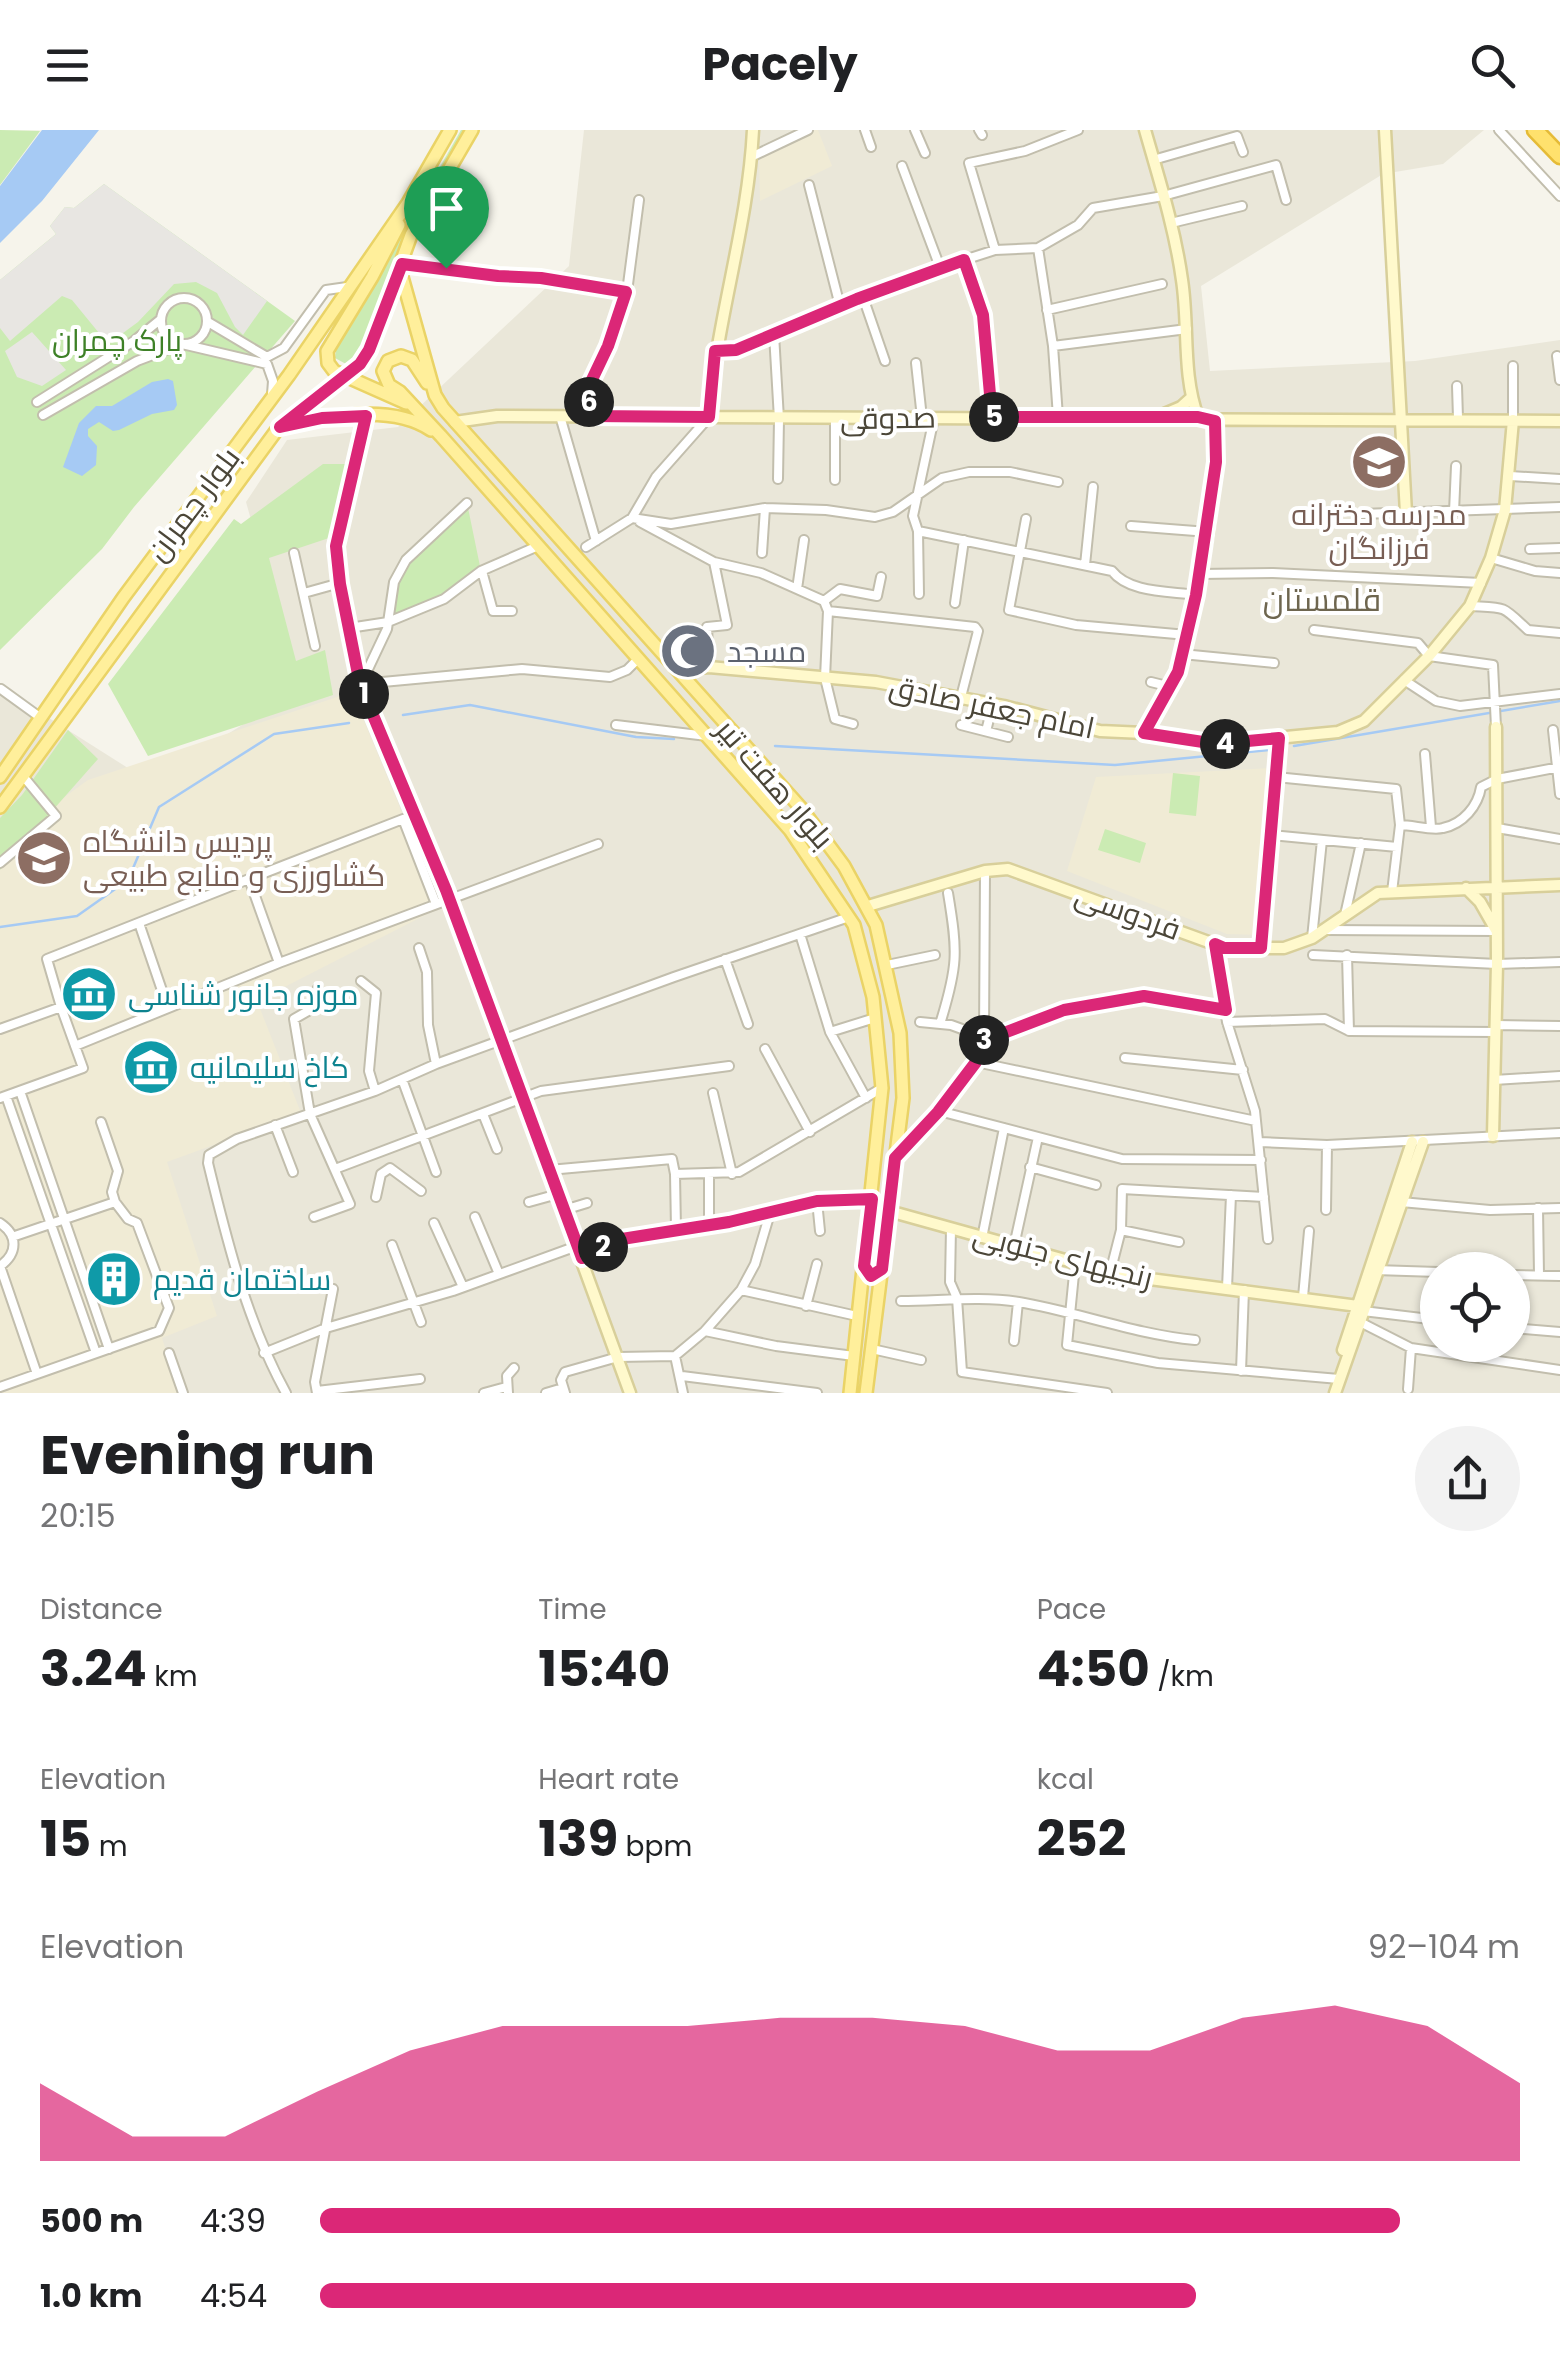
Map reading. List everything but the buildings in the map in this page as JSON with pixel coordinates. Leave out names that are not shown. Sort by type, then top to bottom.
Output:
[{"type":"highway","points":[[1536,130],[1560,156]]},
{"type":"main road","name":"بلوار چمران","points":[[2,770],[272,398],[408,203],[450,130]]},
{"type":"main road","points":[[401,267],[411,234],[472,130]]},
{"type":"main road","points":[[408,203],[372,278],[327,351],[328,363],[334,371],[414,407]]},
{"type":"main road","name":"بلوار چمران","points":[[0,807],[280,427],[360,364],[401,267]]},
{"type":"main road","name":"بلوار هفت تیر","points":[[401,267],[435,395]]},
{"type":"main road","name":"بلوار هفت تیر","points":[[850,1393],[882,1088],[875,1018],[854,925],[790,830],[441,436],[384,379],[388,361],[401,356],[412,360],[455,422],[824,838],[868,906],[878,930],[900,1033],[903,1098],[866,1393]]},
{"type":"main road","name":"بلوار هفت تیر","points":[[280,427],[322,418],[366,416],[408,419],[441,436]]},
{"type":"main road","points":[[694,721],[707,721],[709,708]]},
{"type":"main road","points":[[709,738],[714,728],[726,727]]},
{"type":"main road","points":[[864,1266],[871,1276],[882,1269]]},
{"type":"main road","points":[[859,1310],[869,1296],[877,1306]]},
{"type":"street","points":[[586,547],[632,518],[656,477],[709,417],[715,351],[736,263],[752,130]]},
{"type":"street","points":[[751,157],[808,130]]},
{"type":"street","points":[[866,130],[870,147]]},
{"type":"street","points":[[916,130],[925,152]]},
{"type":"street","points":[[995,250],[969,164],[1024,151],[1078,130]]},
{"type":"street","points":[[1145,130],[1182,278],[1190,398],[1198,417]]},
{"type":"street","points":[[1385,130],[1406,513]]},
{"type":"street","points":[[1499,130],[1560,196]]},
{"type":"street","points":[[1153,160],[1237,136],[1242,152]]},
{"type":"street","points":[[715,351],[736,350],[863,297],[995,250],[1038,248],[1078,225],[1094,208],[1164,196],[1276,165],[1286,200]]},
{"type":"street","points":[[902,166],[941,270]]},
{"type":"street","points":[[809,185],[840,306]]},
{"type":"street","points":[[589,416],[588,388],[608,346],[626,292],[640,200]]},
{"type":"street","points":[[1171,223],[1242,206]]},
{"type":"street","points":[[1038,248],[1053,346],[1058,417]]},
{"type":"street","points":[[964,260],[983,315],[992,417]]},
{"type":"street","points":[[401,267],[541,278],[626,292]]},
{"type":"street","points":[[1048,310],[1162,284]]},
{"type":"street","points":[[42,415],[136,361],[182,344],[202,336],[208,322],[204,308],[186,297],[172,300],[162,312],[164,333],[182,344],[267,360],[284,348],[326,290],[348,287]]},
{"type":"street","points":[[863,297],[885,362]]},
{"type":"street","points":[[37,402],[134,341],[161,319]]},
{"type":"street","points":[[208,322],[267,360],[273,381],[272,398]]},
{"type":"street","points":[[1053,346],[1186,329]]},
{"type":"street","points":[[774,334],[778,479]]},
{"type":"street","points":[[1556,356],[1560,380]]},
{"type":"street","points":[[916,363],[928,418],[913,516],[918,531],[919,594]]},
{"type":"street","points":[[1512,366],[1510,476],[1491,558],[1470,606],[1430,656],[1404,680],[1436,701],[1460,706],[1560,694]]},
{"type":"street","points":[[1457,386],[1458,418]]},
{"type":"street","points":[[1158,417],[1190,398]]},
{"type":"street","points":[[366,416],[336,546],[360,684],[449,899],[630,1393]]},
{"type":"street","name":"صدوقی","points":[[455,422],[498,416],[1560,421]]},
{"type":"street","points":[[560,416],[596,541]]},
{"type":"street","points":[[834,419],[835,480]]},
{"type":"street","points":[[1144,733],[1171,686],[1187,635],[1208,532],[1216,462],[1215,421]]},
{"type":"street","points":[[1454,512],[1456,466]]},
{"type":"street","points":[[632,518],[671,524],[765,508],[875,517],[893,512],[942,478],[968,472],[1010,472],[1058,482]]},
{"type":"street","points":[[1510,476],[1560,479]]},
{"type":"street","points":[[1085,565],[1093,488]]},
{"type":"street","points":[[360,684],[388,622],[394,582],[406,560],[467,503]]},
{"type":"street","points":[[1361,514],[1560,506]]},
{"type":"street","points":[[761,573],[765,508]]},
{"type":"street","points":[[632,518],[714,562],[761,573],[824,601],[828,611],[825,678],[834,720],[853,724]]},
{"type":"street","points":[[1026,519],[1009,610],[1076,625],[1187,635]]},
{"type":"street","points":[[1130,526],[1208,532]]},
{"type":"street","points":[[918,531],[1112,570],[1120,582],[1196,595]]},
{"type":"street","points":[[796,589],[804,540]]},
{"type":"street","points":[[956,603],[964,540]]},
{"type":"street","points":[[349,628],[388,622],[444,599],[482,571],[538,546]]},
{"type":"street","points":[[1530,550],[1560,548]]},
{"type":"street","points":[[294,553],[315,646]]},
{"type":"street","points":[[1491,558],[1534,571],[1560,573]]},
{"type":"street","points":[[709,667],[707,628],[728,626],[714,562]]},
{"type":"street","points":[[482,571],[493,611],[512,612]]},
{"type":"street","points":[[1200,574],[1274,573],[1481,582]]},
{"type":"street","points":[[824,601],[840,589],[877,596],[881,577]]},
{"type":"street","points":[[304,592],[340,584]]},
{"type":"street","points":[[1470,606],[1502,607],[1515,614],[1528,630],[1560,633]]},
{"type":"street","points":[[828,611],[977,629],[961,697]]},
{"type":"street","points":[[1314,630],[1418,643],[1430,656],[1494,666],[1497,964],[1492,1136]]},
{"type":"street","points":[[1182,654],[1274,663]]},
{"type":"street","points":[[360,684],[522,670],[610,677],[627,670],[638,659]]},
{"type":"street","name":"امام جعفر صادق","points":[[677,670],[709,667],[876,682],[961,697],[1100,731],[1216,744],[1338,732],[1364,721],[1404,680]]},
{"type":"street","points":[[1151,682],[1171,686]]},
{"type":"street","points":[[1,689],[40,718]]},
{"type":"street","points":[[986,731],[993,704]]},
{"type":"street","points":[[616,725],[709,738]]},
{"type":"street","points":[[962,725],[1008,737]]},
{"type":"street","points":[[1553,730],[1560,794]]},
{"type":"street","points":[[1261,948],[1279,738]]},
{"type":"street","points":[[1425,754],[1431,827]]},
{"type":"street","points":[[1400,825],[1442,829],[1469,814],[1478,803],[1481,787],[1497,779],[1558,768]]},
{"type":"street","points":[[0,863],[56,816],[23,776]]},
{"type":"street","points":[[1276,777],[1396,789],[1400,825],[1392,892]]},
{"type":"street","points":[[96,1354],[3,1097],[83,1068],[47,959],[403,820],[436,904]]},
{"type":"street","points":[[1497,828],[1560,839]]},
{"type":"street","points":[[1271,835],[1397,846]]},
{"type":"street","points":[[1312,938],[1322,840]]},
{"type":"street","points":[[1346,915],[1361,843]]},
{"type":"street","points":[[75,1046],[279,963],[598,844]]},
{"type":"street","name":"فردوسی","points":[[868,906],[985,871],[1008,869],[1224,948],[1284,948],[1312,938],[1378,893],[1560,885]]},
{"type":"street","points":[[895,1158],[938,1112],[976,1062],[984,1037],[985,871]]},
{"type":"street","points":[[249,879],[279,963]]},
{"type":"street","points":[[1466,888],[1480,902],[1496,931]]},
{"type":"street","points":[[940,1024],[956,961],[948,894]]},
{"type":"street","points":[[286,1393],[264,1353],[236,1269],[208,1154],[218,1147],[375,1092],[436,1064],[724,959],[849,918]]},
{"type":"street","points":[[139,922],[168,1008]]},
{"type":"street","points":[[1324,930],[1496,931]]},
{"type":"street","points":[[800,934],[830,1032],[866,1098]]},
{"type":"street","points":[[1215,944],[1228,1022],[1260,1142],[1268,1239]]},
{"type":"street","points":[[419,948],[428,972],[428,1025],[436,1064]]},
{"type":"street","points":[[886,965],[935,955]]},
{"type":"street","points":[[1313,955],[1497,964],[1560,962]]},
{"type":"street","points":[[1347,956],[1349,1030]]},
{"type":"street","points":[[724,959],[748,1024]]},
{"type":"street","points":[[361,981],[376,993],[370,1071],[375,1092]]},
{"type":"street","points":[[314,1218],[350,1204],[310,1114],[294,1019],[308,1010],[318,988]]},
{"type":"street","points":[[920,1022],[984,1037],[1064,1010],[1144,996],[1226,1010]]},
{"type":"street","points":[[0,1029],[61,1007]]},
{"type":"street","points":[[830,1032],[875,1018]]},
{"type":"street","points":[[1228,1022],[1325,1019],[1349,1030],[1560,1026]]},
{"type":"street","points":[[765,1049],[810,1132]]},
{"type":"street","points":[[1126,1058],[1242,1070]]},
{"type":"street","points":[[976,1062],[1256,1121]]},
{"type":"street","points":[[335,1168],[541,1092],[729,1066]]},
{"type":"street","points":[[1494,1080],[1560,1076]]},
{"type":"street","points":[[402,1079],[436,1172]]},
{"type":"street","points":[[675,1174],[732,1174],[882,1088]]},
{"type":"street","points":[[20,1091],[109,1349]]},
{"type":"street","points":[[713,1093],[732,1174]]},
{"type":"street","points":[[938,1112],[1122,1158],[1261,1160]]},
{"type":"street","points":[[483,1114],[497,1149]]},
{"type":"street","points":[[0,1387],[159,1332],[170,1308],[138,1224],[128,1219],[115,1202],[112,1192],[118,1171],[101,1122]]},
{"type":"street","points":[[276,1126],[293,1172]]},
{"type":"street","points":[[982,1238],[1004,1128]]},
{"type":"street","points":[[1260,1142],[1327,1145],[1560,1132]]},
{"type":"street","points":[[1014,1246],[1038,1137]]},
{"type":"street","points":[[1335,1393],[1336,1379],[1417,1142]]},
{"type":"street","points":[[1326,1210],[1327,1145]]},
{"type":"street","points":[[384,1150],[390,1168],[421,1190]]},
{"type":"street","points":[[549,1170],[672,1159],[676,1229]]},
{"type":"street","points":[[1030,1167],[1096,1185]]},
{"type":"street","points":[[376,1197],[381,1174],[390,1168]]},
{"type":"street","points":[[708,1174],[710,1224]]},
{"type":"street","points":[[1110,1273],[1121,1230],[1122,1189],[1264,1197]]},
{"type":"street","points":[[529,1202],[558,1194]]},
{"type":"street","points":[[1227,1288],[1231,1195]]},
{"type":"street","points":[[264,1353],[328,1328],[622,1239],[817,1201],[872,1199]]},
{"type":"street","points":[[817,1201],[820,1231]]},
{"type":"street","points":[[12,1237],[115,1202]]},
{"type":"street","points":[[1396,1202],[1490,1210],[1560,1208]]},
{"type":"street","points":[[564,1210],[587,1203]]},
{"type":"street","points":[[1538,1208],[1539,1275]]},
{"type":"street","name":"رنجیهای جنوبی","points":[[889,1211],[1110,1273],[1303,1297],[1360,1315]]},
{"type":"street","points":[[546,1393],[564,1391],[561,1380],[565,1372],[618,1357],[675,1356],[706,1331],[741,1290],[755,1264],[770,1213]]},
{"type":"street","points":[[475,1217],[499,1274]]},
{"type":"street","points":[[0,1223],[12,1237],[13,1251],[0,1266],[37,1374]]},
{"type":"street","points":[[434,1223],[462,1287]]},
{"type":"street","points":[[951,1228],[950,1282],[958,1298],[962,1372],[1107,1393]]},
{"type":"street","points":[[1121,1230],[1179,1242]]},
{"type":"street","points":[[1303,1297],[1310,1231]]},
{"type":"street","points":[[392,1245],[421,1322]]},
{"type":"street","points":[[806,1306],[817,1264]]},
{"type":"street","points":[[1075,1264],[1067,1345],[1158,1363],[1336,1379]]},
{"type":"street","points":[[1375,1270],[1420,1271]]},
{"type":"street","points":[[1530,1275],[1560,1276]]},
{"type":"street","points":[[333,1289],[315,1382],[317,1392],[420,1378]]},
{"type":"street","points":[[741,1290],[806,1306],[859,1310]]},
{"type":"street","points":[[1241,1370],[1244,1290]]},
{"type":"street","points":[[901,1300],[1018,1302],[1151,1336],[1195,1340]]},
{"type":"street","points":[[1014,1342],[1018,1302]]},
{"type":"street","points":[[1360,1315],[1420,1319]]},
{"type":"street","points":[[1360,1315],[1412,1348],[1560,1370]]},
{"type":"street","points":[[1530,1330],[1560,1332]]},
{"type":"street","points":[[706,1331],[776,1346],[854,1356]]},
{"type":"street","points":[[872,1348],[920,1360]]},
{"type":"street","points":[[1408,1390],[1412,1348]]},
{"type":"street","points":[[169,1353],[183,1393]]},
{"type":"street","points":[[675,1356],[684,1393]]},
{"type":"street","points":[[484,1393],[507,1390],[507,1376],[514,1368]]},
{"type":"street","points":[[682,1376],[816,1393]]},
{"type":"street","points":[[1030,1393],[1033,1382]]},
{"type":"shaded area","points":[[584,130],[1484,130],[1443,164],[1383,174],[1201,286],[1210,371],[1415,361],[1560,340],[1560,1393],[0,1393],[0,687],[150,782],[299,690],[246,502],[287,440],[398,427],[569,266]]},
{"type":"shaded area","points":[[818,130],[832,166],[760,201],[759,156]]},
{"type":"shaded area","points":[[104,184],[267,301],[243,335],[217,293],[196,282],[174,284],[138,322],[108,344],[72,300],[62,296],[10,341],[0,328],[0,280],[56,234],[50,226],[65,207],[74,208]]},
{"type":"shaded area","points":[[32,332],[66,370],[42,386],[17,377],[5,351]]},
{"type":"shaded area","points":[[352,692],[441,907],[257,1001],[301,1113],[167,1162],[217,1316],[162,1338],[180,1393],[0,1393],[0,828],[59,801],[88,780]]},
{"type":"shaded area","points":[[1272,768],[1260,935],[1227,934],[1067,871],[1096,777]]},
{"type":"green space","points":[[0,130],[40,131],[0,185]]},
{"type":"green space","points":[[461,130],[465,130],[399,247],[358,353],[346,364],[335,358],[336,349]]},
{"type":"green space","name":"پارک چمران","points":[[104,184],[295,321],[102,549],[0,650],[0,280],[56,234],[50,226],[65,207],[74,208]]},
{"type":"green space","points":[[323,464],[347,464],[329,538],[269,558],[296,661],[325,650],[333,695],[148,756],[108,684],[234,519],[241,524]]},
{"type":"green space","points":[[467,503],[481,571],[444,599],[388,622],[394,582],[406,560]]},
{"type":"green space","points":[[68,730],[98,759],[0,870],[0,818],[22,795]]},
{"type":"green space","points":[[1173,773],[1200,776],[1196,816],[1169,813]]},
{"type":"green space","points":[[1105,829],[1146,843],[1140,863],[1098,850]]},
{"type":"water","points":[[42,130],[99,130],[42,201],[0,243],[0,186]]},
{"type":"water","points":[[173,381],[177,405],[174,410],[152,414],[113,431],[99,422],[88,429],[88,436],[97,446],[96,465],[82,476],[63,467],[79,423],[96,406],[112,406],[152,382]]},
{"type":"waterway","points":[[1294,746],[1560,701]]},
{"type":"waterway","points":[[403,715],[470,705],[636,737],[674,739]]},
{"type":"waterway","points":[[0,927],[77,916],[128,880],[159,807],[274,734],[349,723]]},
{"type":"waterway","points":[[775,746],[1115,765],[1269,750]]},
{"type":"place","name":"مدرسه دخترانه فرزانگان","points":[[1379,462]]},
{"type":"place","name":"مسجد","points":[[688,651]]},
{"type":"place","name":"پردیس دانشگاه کشاورزی و منابع طبیعی","points":[[44,858]]},
{"type":"place","name":"موزه جانور شناسی","points":[[89,994]]},
{"type":"place","name":"کاخ سلیمانیه","points":[[151,1067]]},
{"type":"place","name":"ساختمان قدیم","points":[[114,1279]]},
{"type":"district","name":"قلمستان","points":[[1322,599]]},
{"type":"route","points":[[964,260],[983,315],[992,417],[1198,417],[1215,421],[1216,462],[1196,595],[1178,672],[1144,733],[1216,744],[1279,738],[1261,948],[1224,948],[1215,944],[1226,1010],[1144,996],[1064,1010],[984,1037],[976,1062],[938,1112],[895,1158],[882,1269],[876,1275],[868,1274],[864,1266],[872,1199],[817,1201],[729,1222],[622,1239],[582,1258],[446,890],[360,684],[336,546],[366,416],[322,418],[280,427],[360,364],[402,264],[446,268],[626,292],[608,346],[588,388],[589,416],[709,417],[715,351],[736,350],[857,299],[964,260]]}]
